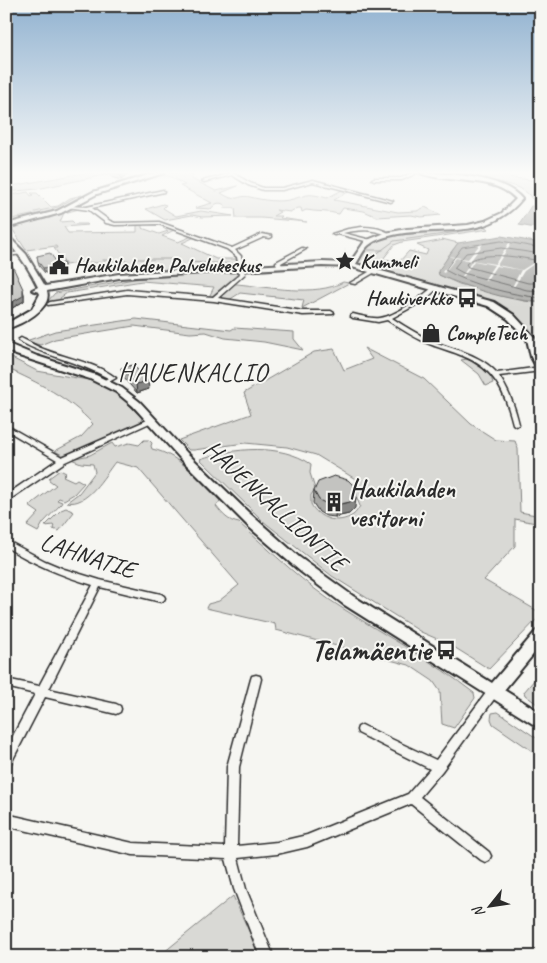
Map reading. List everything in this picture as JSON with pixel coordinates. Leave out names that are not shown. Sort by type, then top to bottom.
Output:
[{"type":"street","points":[[6,225],[37,218]]},
{"type":"street","points":[[104,218],[113,224],[161,224],[232,250],[239,256],[243,274],[214,299]]},
{"type":"street","points":[[388,234],[381,229],[352,229],[336,234],[369,241],[388,234],[462,228],[484,224],[498,218]]},
{"type":"street","points":[[232,250],[264,235],[270,237]]},
{"type":"street","points":[[6,236],[16,244],[18,254]]},
{"type":"street","points":[[6,240],[18,254],[39,290],[44,294],[38,308],[29,315],[6,325]]},
{"type":"street","points":[[352,265],[369,241]]},
{"type":"street","points":[[280,266],[278,263],[304,249]]},
{"type":"street","points":[[6,255],[18,254]]},
{"type":"street","points":[[353,283],[390,262]]},
{"type":"street","points":[[39,290],[119,276],[337,263],[352,265],[474,298],[497,307],[515,320],[526,333],[526,338],[531,344],[541,369],[495,375]]},
{"type":"street","points":[[353,316],[378,320],[388,318],[420,302],[436,287]]},
{"type":"street","points":[[50,304],[126,292],[214,299],[303,313],[331,314]]},
{"type":"street","points":[[388,318],[428,340],[475,359],[495,375],[510,402],[516,424]]},
{"type":"street","points":[[22,340],[37,349],[97,368],[113,378],[105,382]]},
{"type":"street","name":"HAUENKALLIONTIE","points":[[6,346],[31,358],[105,382],[126,395],[252,523],[312,574],[348,600],[541,722]]},
{"type":"street","points":[[6,499],[62,460],[152,420]]},
{"type":"street","points":[[6,427],[62,460]]},
{"type":"street","name":"LAHNATIE","points":[[6,543],[44,566],[98,583],[161,598]]},
{"type":"street","points":[[6,761],[98,583]]},
{"type":"street","points":[[6,820],[133,849],[231,853],[277,848],[307,841],[412,798],[438,768],[493,692],[541,635]]},
{"type":"street","points":[[256,680],[233,767],[231,853],[240,889],[267,957]]},
{"type":"street","points":[[6,683],[116,709]]},
{"type":"street","points":[[362,730],[438,768]]},
{"type":"street","points":[[412,798],[485,856]]},
{"type":"shaded area","points":[[50,218],[62,218],[60,222],[72,221],[75,224],[88,225],[64,227],[68,233],[137,232],[137,224],[142,224],[142,228],[159,234],[168,231],[163,228],[165,227],[174,230],[162,236],[178,242],[192,236],[195,237],[182,243],[216,259],[236,259],[237,266],[125,274],[117,264],[80,262],[66,265],[54,248],[57,248],[56,246],[26,250],[11,227]]},
{"type":"shaded area","points":[[236,218],[280,218],[307,222],[261,218]]},
{"type":"shaded area","points":[[483,226],[489,229],[402,242],[394,245],[383,259],[399,262],[409,251],[426,255],[428,250],[417,245],[444,240],[442,239],[458,243],[448,256],[439,275],[459,284],[540,303],[541,361],[536,339],[513,315],[447,288],[357,263],[367,244],[383,237]]},
{"type":"shaded area","points":[[235,272],[240,274],[231,283],[277,289],[319,289],[332,287],[343,282],[349,283],[302,308],[304,300],[240,293],[229,300],[209,297],[214,287],[142,281],[67,293],[60,298],[61,301],[47,302],[55,293],[134,279]]},
{"type":"shaded area","points":[[136,319],[231,330],[234,328],[294,332],[294,339],[303,350],[264,342],[225,338],[206,332],[190,333],[134,326],[55,339],[40,345],[26,341],[55,331]]},
{"type":"shaded area","points":[[364,348],[424,379],[471,424],[496,440],[515,441],[518,449],[520,512],[541,516],[541,524],[515,519],[515,546],[484,580],[541,613],[541,615],[489,669],[449,644],[421,632],[332,576],[263,521],[200,459],[227,452],[256,449],[271,450],[299,457],[311,464],[310,473],[315,489],[311,495],[311,504],[323,517],[335,520],[341,520],[353,515],[360,506],[352,487],[357,480],[316,455],[287,447],[245,443],[189,450],[179,440],[251,414],[244,393],[314,352],[334,349],[344,370],[372,359]]},
{"type":"shaded area","points":[[6,355],[37,371],[94,381],[113,389],[142,418],[140,423],[64,456],[55,451],[81,437],[93,424],[63,398],[6,368]]},
{"type":"shaded area","points":[[467,359],[486,371],[493,383],[486,386],[479,374],[461,360]]},
{"type":"shaded area","points":[[144,440],[149,440],[152,443],[152,449],[162,452],[181,463],[220,501],[216,506],[223,515],[239,523],[289,568],[328,599],[442,670],[474,693],[475,698],[454,728],[442,724],[440,691],[433,681],[409,665],[276,630],[275,624],[206,608],[208,604],[219,601],[239,585],[138,468],[115,462],[88,495],[81,500],[67,502],[79,493],[95,472],[93,464],[81,463],[71,459],[90,455],[112,443],[115,447],[129,443],[139,445]]},
{"type":"shaded area","points":[[60,470],[66,473],[63,476],[74,481],[77,479],[84,483],[74,494],[64,500],[59,498],[57,500],[62,502],[61,504],[43,523],[38,532],[27,526],[39,513],[29,506],[56,485],[49,478]]},
{"type":"shaded area","points":[[66,508],[74,512],[59,531],[53,529],[54,525],[45,526],[61,510]]},
{"type":"shaded area","points":[[541,672],[541,707],[525,695],[524,692]]},
{"type":"shaded area","points":[[498,712],[541,741],[541,757],[493,724],[491,719],[492,713]]},
{"type":"shaded area","points":[[233,896],[257,949],[247,957],[158,957]]},
{"type":"water","points":[[523,218],[541,218],[541,229],[519,225]]},
{"type":"water","points":[[501,236],[541,243],[541,307],[538,302],[487,293],[439,275],[438,271],[458,243]]},
{"type":"pier","points":[[481,243],[483,244],[471,260],[495,264],[509,243],[511,243],[497,265],[522,270],[541,259],[524,271],[514,287],[512,287],[521,270],[496,266],[486,281],[484,280],[494,265],[474,261],[464,276],[462,276],[472,261],[456,258],[444,273],[442,272],[454,258],[448,256],[468,259]]},
{"type":"building","points":[[50,253],[55,260],[61,259],[64,264],[43,268],[37,256]]},
{"type":"building","points":[[12,265],[23,289],[23,296],[6,305],[6,267]]},
{"type":"building","points":[[133,365],[148,381],[136,384],[121,368]]},
{"type":"building","points":[[334,476],[348,480],[357,489],[356,496],[350,502],[336,505],[327,504],[319,500],[314,491],[318,482]]},
{"type":"waterway","points":[[382,250],[394,241],[458,232]]},
{"type":"waterway","points":[[368,250],[382,250]]},
{"type":"waterway","points":[[364,263],[382,250]]},
{"type":"waterway","points":[[134,259],[178,259]]},
{"type":"waterway","points":[[103,260],[128,261]]},
{"type":"waterway","points":[[188,262],[231,264],[236,266]]},
{"type":"place","name":"Kummeli","points":[[345,261]]},
{"type":"place","name":"Haukilahden Palvelukeskus","points":[[59,265]]},
{"type":"place","name":"Haukiverkko","points":[[467,298]]},
{"type":"place","name":"CompleTech","points":[[431,333]]},
{"type":"place","name":"Haukilahden vesitorni","points":[[334,502]]},
{"type":"place","name":"Telamäentie","points":[[446,650]]},
{"type":"district","name":"HAUENKALLIO","points":[[193,372]]}]
